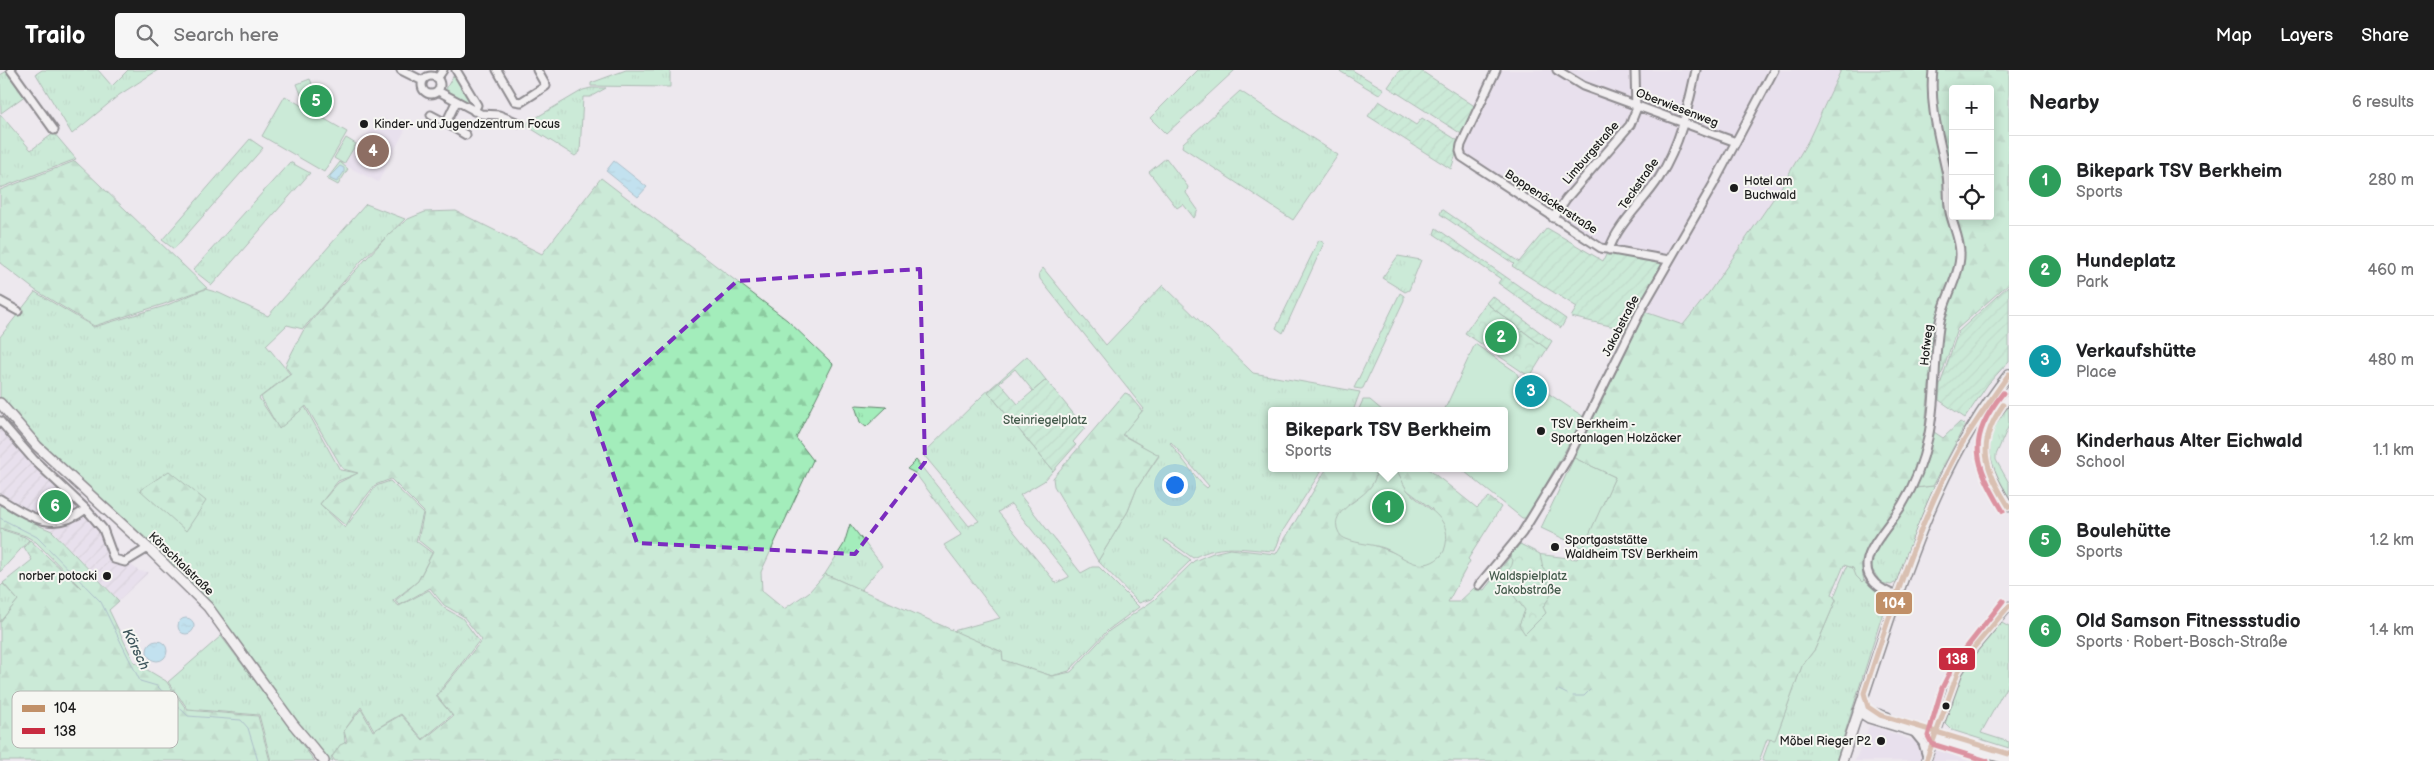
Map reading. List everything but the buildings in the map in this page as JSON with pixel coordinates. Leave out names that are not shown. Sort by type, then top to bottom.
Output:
[{"type":"main road","points":[[1842,761],[1919,534],[1947,470],[1976,421],[2009,374]]},
{"type":"main road","name":"Körschtalstraße","points":[[0,404],[37,446],[148,548],[208,607],[293,724],[324,761]]},
{"type":"main road","points":[[1864,693],[1867,704],[1875,716],[1912,730],[1936,734],[1948,741],[2009,760]]},
{"type":"main road","points":[[1858,711],[2009,754]]},
{"type":"main road","points":[[1850,736],[1862,723],[1875,716]]},
{"type":"street","points":[[11,70],[54,130]]},
{"type":"street","points":[[401,70],[423,81]]},
{"type":"street","points":[[437,78],[443,70]]},
{"type":"street","points":[[456,70],[477,105],[474,111]]},
{"type":"street","points":[[497,70],[515,101],[521,102],[546,86],[537,70]]},
{"type":"street","name":"Boppenäckerstraße","points":[[1496,70],[1463,140],[1460,151],[1465,158],[1552,218],[1596,245],[1609,250],[1668,260]]},
{"type":"street","name":"Oberwiesenweg","points":[[1557,70],[1583,86],[1736,142]]},
{"type":"street","name":"Limburgstraße","points":[[1552,218],[1566,199],[1627,129],[1635,115],[1635,70]]},
{"type":"street","name":"Teckstraße","points":[[1609,250],[1615,237],[1661,175],[1684,123],[1696,70]]},
{"type":"street","name":"Jakobstraße","points":[[1480,585],[1526,528],[1568,458],[1637,318],[1736,142],[1774,70]]},
{"type":"street","name":"Hofweg","points":[[1897,596],[1881,589],[1872,582],[1867,570],[1867,562],[1872,548],[1906,498],[1923,457],[1932,416],[1940,322],[1960,258],[1959,244],[1949,208],[1947,178],[1934,114],[1933,70]]},
{"type":"street","points":[[430,76],[437,78],[440,86],[438,91],[432,94],[426,93],[422,89],[423,81],[430,76]]},
{"type":"street","points":[[438,91],[481,114],[499,115],[519,123]]},
{"type":"street","points":[[446,123],[456,102]]},
{"type":"street","points":[[431,116],[466,135]]},
{"type":"street","points":[[0,301],[18,311]]},
{"type":"street","points":[[2009,398],[1990,424],[1984,450],[1988,470],[2009,507]]},
{"type":"street","points":[[0,421],[34,460],[86,509],[103,529],[114,559],[125,562],[148,548]]},
{"type":"street","points":[[0,499],[36,520],[56,522],[70,519],[86,509]]},
{"type":"street","points":[[1927,759],[1949,691],[1962,665],[2009,606]]},
{"type":"street","points":[[1912,730],[1923,743],[1927,759]]},
{"type":"street","points":[[1927,759],[1936,747],[1948,741]]},
{"type":"highlighted area","points":[[920,269],[925,462],[855,554],[637,543],[592,412],[737,281]]},
{"type":"shaded area","points":[[1499,70],[1841,70],[1808,141],[1780,189],[1710,291],[1683,326],[1645,312],[1673,261],[1602,245],[1464,153],[1464,145]]},
{"type":"shaded area","points":[[383,118],[405,130],[378,182],[344,165],[357,144]]},
{"type":"shaded area","points":[[0,421],[103,529],[114,559],[130,564],[139,571],[149,572],[119,600],[52,530],[0,499]]},
{"type":"shaded area","points":[[1869,726],[1873,726],[1968,761],[1855,761]]},
{"type":"green space","points":[[9,70],[26,95],[1,113],[0,75]]},
{"type":"green space","points":[[42,70],[98,70],[112,86],[128,70],[158,70],[119,95],[72,134],[36,74]]},
{"type":"green space","points":[[626,70],[670,70],[670,87],[591,86],[591,83]]},
{"type":"green space","points":[[1198,70],[1235,70],[1166,134],[1150,118]]},
{"type":"green space","points":[[1338,70],[1352,70],[1384,89],[1379,95]]},
{"type":"green space","points":[[1400,70],[1420,70],[1476,107],[1463,135],[1388,87]]},
{"type":"green space","points":[[1841,70],[2009,70],[2009,283],[1957,329],[1942,373],[1939,376],[1930,376],[1925,426],[1943,438],[1960,422],[1965,425],[1933,486],[1915,488],[1907,486],[1891,514],[1869,544],[1862,561],[1864,580],[1862,582],[1856,576],[1853,568],[1844,565],[1832,594],[1836,600],[1815,649],[1802,666],[1775,740],[1767,739],[1759,761],[335,761],[332,757],[340,745],[347,742],[344,731],[361,709],[373,731],[401,715],[423,740],[453,716],[437,696],[482,640],[463,616],[444,605],[430,588],[400,605],[395,601],[418,581],[433,552],[418,540],[424,512],[391,479],[375,485],[353,513],[346,526],[320,504],[338,483],[358,473],[343,469],[306,406],[279,429],[261,397],[291,374],[285,366],[303,331],[331,297],[390,233],[408,219],[425,212],[456,211],[542,254],[601,178],[787,320],[833,364],[796,438],[813,460],[761,572],[762,591],[784,609],[809,592],[825,574],[1002,652],[1003,660],[1052,676],[1071,672],[1109,631],[1154,600],[1194,561],[1213,553],[1230,549],[1276,554],[1325,472],[1376,472],[1372,486],[1348,505],[1371,544],[1425,564],[1441,556],[1432,509],[1407,490],[1396,472],[1432,472],[1477,508],[1489,497],[1501,507],[1468,559],[1470,561],[1448,602],[1459,602],[1474,588],[1484,590],[1520,544],[1536,554],[1577,559],[1615,477],[1574,458],[1645,312],[1683,325],[1710,291],[1780,189],[1808,141]]},
{"type":"green space","points":[[455,73],[475,106],[473,108],[444,92]]},
{"type":"green space","points":[[310,79],[317,96],[304,102],[297,84]]},
{"type":"green space","points":[[606,88],[590,97],[583,97],[580,152],[575,156],[527,126],[527,123],[583,90]]},
{"type":"green space","points":[[1240,91],[1338,155],[1293,220],[1182,147],[1183,143]]},
{"type":"green space","points":[[285,96],[347,132],[324,172],[262,136]]},
{"type":"green space","points":[[1379,101],[1416,125],[1422,118],[1460,142],[1451,169],[1368,116]]},
{"type":"green space","points":[[0,114],[31,150],[54,133],[76,159],[0,188]]},
{"type":"green space","points":[[346,138],[356,144],[344,164],[334,158]]},
{"type":"green space","points":[[250,139],[263,148],[174,249],[162,240]]},
{"type":"green space","points":[[1166,158],[1188,187],[1186,193],[1198,210],[1194,218],[1183,204],[1177,208],[1149,172]]},
{"type":"green space","points":[[75,161],[207,288],[94,326],[35,290],[0,263],[0,190]]},
{"type":"green space","points":[[290,162],[310,173],[212,285],[193,270]]},
{"type":"green space","points":[[340,162],[348,169],[338,185],[327,179]]},
{"type":"green space","points":[[366,204],[405,219],[361,261],[303,329],[287,325],[266,345],[290,374],[259,398],[279,428],[305,407],[340,470],[359,473],[338,481],[320,504],[345,528],[376,486],[390,481],[423,513],[416,541],[432,553],[418,581],[393,601],[399,606],[429,590],[444,608],[462,618],[479,641],[436,696],[452,715],[423,739],[401,714],[374,730],[361,707],[344,731],[345,742],[331,757],[333,761],[329,761],[289,712],[208,599],[148,541],[55,460],[0,398],[0,337],[35,292],[94,327],[165,306],[205,289],[219,293],[268,316]]},
{"type":"green space","points":[[1442,209],[1519,262],[1547,228],[1603,261],[1607,253],[1662,261],[1663,265],[1628,330],[1571,317],[1577,307],[1512,266],[1514,264],[1440,214]]},
{"type":"green space","points":[[1436,228],[1566,319],[1561,328],[1498,283],[1501,279],[1434,234]]},
{"type":"green space","points":[[1319,240],[1324,243],[1283,333],[1276,328]]},
{"type":"green space","points":[[1398,256],[1421,260],[1409,290],[1405,292],[1382,278]]},
{"type":"green space","points":[[1043,268],[1106,345],[1163,285],[1253,373],[1360,392],[1354,407],[1268,407],[1268,472],[1320,472],[1282,532],[1275,551],[1224,548],[1193,558],[1166,539],[1164,541],[1191,560],[1151,599],[1139,603],[1098,561],[1128,511],[1137,488],[1159,456],[1122,434],[1144,409],[1040,279],[1039,273]],"holes":[[[1171,442],[1209,486],[1207,488],[1200,482]]]},
{"type":"green space","points":[[2009,285],[2009,361],[1988,384],[1965,418],[1939,400],[1940,385],[1958,332]]},
{"type":"green space","points":[[1400,293],[1404,296],[1404,300],[1363,388],[1354,388]]},
{"type":"green space","points":[[1492,296],[1552,341],[1547,349],[1486,303]]},
{"type":"green space","points":[[1486,303],[1547,349],[1531,375],[1527,375],[1465,333]]},
{"type":"green space","name":"TSV Berkheim - Sportanlagen Holzäcker","points":[[1475,344],[1516,372],[1519,378],[1528,380],[1584,417],[1527,518],[1522,518],[1465,472],[1508,472],[1508,407],[1446,407]]},
{"type":"green space","points":[[1027,356],[1046,380],[1033,391],[1015,369],[988,392],[1053,471],[1044,481],[1020,495],[1081,573],[1092,567],[1099,567],[1139,607],[1108,630],[1069,671],[1052,676],[1002,660],[1002,652],[953,631],[1000,618],[944,545],[961,535],[960,533],[915,473],[907,469],[916,460],[969,526],[979,521],[923,454],[982,396]],"holes":[[[1011,504],[1069,576],[1056,583],[998,512]]]},
{"type":"green space","name":"Steinriegelplatz","points":[[1046,380],[1085,428],[1073,442],[1076,445],[1053,471],[988,392],[999,382],[1018,404]]},
{"type":"green space","points":[[1125,393],[1142,411],[1122,435],[1159,455],[1137,488],[1128,511],[1098,561],[1054,486],[1053,478]]},
{"type":"green space","points":[[1363,400],[1370,400],[1378,407],[1360,407]]},
{"type":"green space","points":[[2008,405],[2009,425],[1996,455],[1996,460],[2009,483],[2009,500],[1995,475],[1989,452],[1992,430]]},
{"type":"green space","points":[[855,406],[887,407],[866,427],[860,422]]},
{"type":"green space","points":[[1574,458],[1615,477],[1583,548],[1541,528]]},
{"type":"green space","points":[[169,471],[206,501],[186,531],[140,490]]},
{"type":"green space","points":[[1376,472],[1397,472],[1408,491],[1437,515],[1446,530],[1447,539],[1444,551],[1436,560],[1425,564],[1414,563],[1384,548],[1351,541],[1339,534],[1337,520],[1341,512],[1370,487],[1375,478]]},
{"type":"green space","points":[[1933,486],[1935,488],[1898,581],[1891,585],[1881,583],[1872,569],[1876,551],[1881,540],[1915,488]]},
{"type":"green space","points":[[0,503],[52,531],[119,601],[109,610],[134,662],[166,681],[173,691],[12,691],[12,748],[178,748],[178,698],[187,710],[258,716],[270,761],[0,761],[0,622],[18,600],[3,583],[32,560],[24,547],[30,540],[81,588],[36,542],[26,536],[0,528]]},
{"type":"green space","points":[[850,524],[882,565],[861,590],[825,574],[844,544]]},
{"type":"green space","points":[[0,529],[29,540],[0,572]]},
{"type":"green space","name":"Waldspielplatz Jakobstraße","points":[[1520,544],[1540,554],[1543,569],[1549,573],[1551,578],[1548,582],[1551,595],[1543,607],[1546,613],[1525,634],[1519,625],[1525,610],[1503,582],[1501,575],[1511,567],[1513,560],[1510,556]]},
{"type":"green space","points":[[1847,566],[1853,568],[1862,582],[1864,580],[1877,592],[1885,606],[1836,761],[1762,761],[1770,739],[1775,739],[1802,666],[1815,649],[1836,600],[1834,597]]},
{"type":"green space","points":[[3,584],[18,600],[0,622],[0,587]]},
{"type":"green space","points":[[2000,622],[2009,627],[2009,682],[1981,733],[2009,742],[2009,748],[1952,730],[1944,722],[1952,694],[1965,668]]},
{"type":"green space","points":[[221,636],[315,761],[271,761],[259,715],[188,709],[178,696],[178,691],[175,691],[168,682]]},
{"type":"water","points":[[614,161],[647,187],[638,197],[606,171]]},
{"type":"water","points":[[340,166],[344,168],[344,172],[337,182],[330,179],[330,176]]},
{"type":"water","points":[[183,618],[189,618],[194,623],[192,632],[183,634],[178,629],[178,623]]},
{"type":"water","points":[[153,641],[161,641],[167,647],[167,655],[161,661],[153,661],[147,655],[147,647]]},
{"type":"waterway","name":"Körsch","points":[[0,518],[37,537],[101,602],[140,681],[157,686],[162,691]]},
{"type":"waterway","points":[[1559,690],[1567,694]]},
{"type":"waterway","points":[[1573,696],[1584,696],[1590,690]]},
{"type":"waterway","name":"Körsch","points":[[178,706],[188,716],[241,720],[248,728],[258,761]]},
{"type":"transit line","name":"104","points":[[2009,374],[1960,447],[1931,506],[1906,568],[1864,693],[1868,707],[1880,715],[2009,754]]},
{"type":"transit line","name":"138","points":[[2003,393],[1983,424],[1978,451],[1980,465],[2003,511]]},
{"type":"transit line","name":"104","points":[[2003,405],[1994,419],[1989,432],[1986,456],[1994,480],[2009,507]]},
{"type":"transit line","name":"138","points":[[1987,761],[1932,744],[1928,736],[1942,688],[1955,662],[2003,601]]},
{"type":"transit line","name":"104","points":[[1926,761],[1958,672],[1971,651],[2009,606]]},
{"type":"place","name":"Boulehütte","points":[[316,101]]},
{"type":"place","name":"Kinder- und Jugendzentrum Focus","points":[[364,124]]},
{"type":"place","name":"Kinderhaus Alter Eichwald","points":[[373,151]]},
{"type":"place","name":"Hotel am Buchwald","points":[[1734,188]]},
{"type":"place","name":"Hundeplatz","points":[[1501,337]]},
{"type":"place","name":"Verkaufshütte","points":[[1531,391]]},
{"type":"place","name":"TSV Berkheim - Sportanlagen Holzäcker","points":[[1541,431]]},
{"type":"place","name":"Old Samson Fitnessstudio","points":[[55,506]]},
{"type":"place","name":"Bikepark TSV Berkheim","points":[[1388,507]]},
{"type":"place","name":"Sportgaststätte Waldheim TSV Berkheim","points":[[1555,547]]},
{"type":"place","name":"norber potocki","points":[[107,576]]},
{"type":"place","name":"Möbel Rieger P2","points":[[1881,741]]}]
